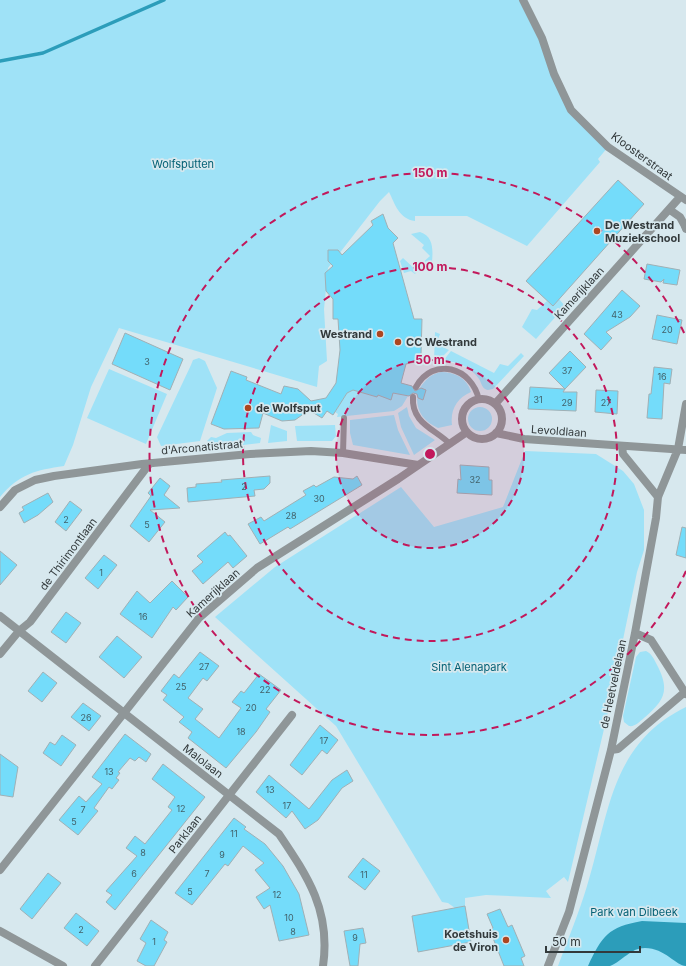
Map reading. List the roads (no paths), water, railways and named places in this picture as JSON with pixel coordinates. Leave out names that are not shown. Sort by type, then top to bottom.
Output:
[{"type":"street","name":"Kloosterstraat","points":[[523,0],[542,38],[554,74],[571,110],[608,147],[683,199]]},
{"type":"street","name":"Kamerijklaan","points":[[495,404],[670,210],[683,199]]},
{"type":"street","points":[[670,210],[680,217],[686,228]]},
{"type":"street","points":[[478,400],[488,400],[495,404],[502,417],[501,425],[496,433],[488,439],[481,439],[475,438],[467,432],[462,422],[464,411],[469,403],[478,400]]},
{"type":"street","name":"de Heetveldelaan","points":[[548,966],[569,912],[611,750],[635,633],[656,518],[658,497],[682,449],[686,404]]},
{"type":"street","name":"Kamerijklaan","points":[[0,870],[199,618],[257,568],[330,523],[467,432]]},
{"type":"street","name":"Levoldlaan","points":[[496,433],[524,439],[682,449]]},
{"type":"street","points":[[622,446],[623,454],[658,497]]},
{"type":"street","name":"d'Arconatistraat","points":[[0,508],[15,490],[34,480],[150,463],[281,452],[342,453],[418,465]]},
{"type":"street","name":"de Thirimontlaan","points":[[0,654],[19,631],[30,622],[150,463]]},
{"type":"street","name":"Malolaan","points":[[0,616],[279,834],[306,874],[321,909],[325,952],[323,966]]},
{"type":"street","points":[[611,750],[618,749],[685,692],[651,640],[635,633]]},
{"type":"street","name":"Parklaan","points":[[95,966],[292,716]]},
{"type":"street","points":[[0,931],[64,966]]},
{"type":"lane","points":[[416,387],[424,376],[432,371],[449,369],[462,373],[470,380],[477,391],[478,400]]},
{"type":"lane","points":[[413,397],[414,410],[418,418],[426,426],[439,433],[450,444]]},
{"type":"lane","points":[[342,453],[344,418]]},
{"type":"waterway","points":[[0,61],[43,53],[164,0]]},
{"type":"place","name":"De Westrand Muziekschool","points":[[597,231]]},
{"type":"place","name":"Westrand","points":[[380,334]]},
{"type":"place","name":"CC Westrand","points":[[398,342]]},
{"type":"place","name":"de Wolfsput","points":[[248,408]]},
{"type":"place","name":"Koetshuis de Viron","points":[[506,940]]},
{"type":"park label","name":"Wolfsputten","points":[[183,164]]},
{"type":"park label","name":"Sint Alenapark","points":[[469,667]]},
{"type":"park label","name":"Park van Dilbeek","points":[[634,912]]}]
